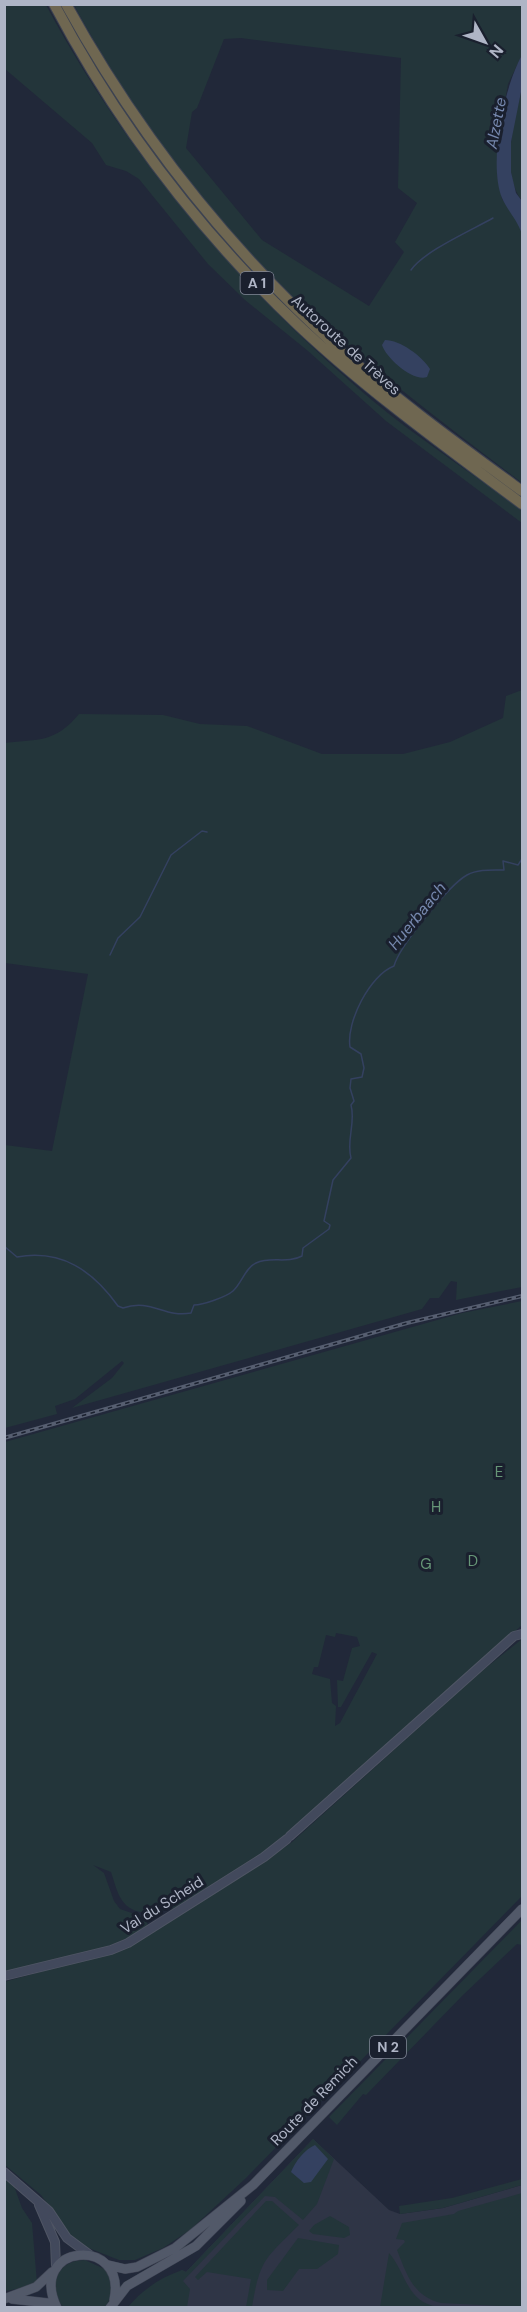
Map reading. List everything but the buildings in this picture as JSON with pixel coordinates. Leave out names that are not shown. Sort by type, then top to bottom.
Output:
[{"type":"highway","name":"Autoroute de Trèves","points":[[54,4],[114,107],[196,216],[244,270],[297,324],[379,396],[522,504]]},
{"type":"highway","name":"Autoroute de Trèves","points":[[66,4],[135,118],[204,209],[252,264],[337,346],[431,424],[522,491]]},
{"type":"main road","name":"Val du Scheid","points":[[4,1976],[111,1950],[128,1943],[264,1857],[289,1838],[518,1635]]},
{"type":"main road","name":"Route de Remich","points":[[112,2305],[134,2281],[157,2271],[196,2246],[232,2212],[253,2185],[522,1909]]},
{"type":"main road","points":[[4,2172],[49,2211],[67,2238],[108,2265],[116,2285],[112,2305]]},
{"type":"main road","name":"Route de Remich","points":[[108,2265],[125,2269],[137,2267],[175,2248],[253,2185]]},
{"type":"main road","points":[[36,2199],[56,2242],[51,2295],[56,2307]]},
{"type":"main road","points":[[6,2299],[36,2287],[69,2257],[90,2255]]},
{"type":"main road","points":[[6,2299],[42,2302],[56,2307]]},
{"type":"shaded area","points":[[313,2139],[389,2210],[400,2214],[443,2208],[522,2185],[522,2307],[146,2308],[182,2270],[186,2272]]},
{"type":"green space","points":[[5,5],[46,5],[78,61],[113,115],[151,168],[233,267],[325,359],[373,401],[522,511],[522,523],[386,421],[308,351],[245,300],[208,264],[139,179],[126,171],[106,165],[92,143],[5,69]]},
{"type":"green space","points":[[74,5],[522,5],[522,55],[508,84],[497,144],[497,173],[502,199],[517,218],[522,234],[522,483],[359,355],[272,276],[208,205],[178,166],[122,87]],"holes":[[[241,38],[401,58],[398,188],[417,203],[395,242],[404,252],[369,306],[262,240],[186,148],[192,112],[197,108],[224,39]]]},
{"type":"green space","points":[[522,87],[522,201],[511,175],[510,160],[513,130]]},
{"type":"green space","points":[[522,690],[522,1287],[456,1300],[457,1282],[451,1281],[439,1298],[430,1298],[422,1309],[72,1408],[112,1378],[124,1363],[122,1361],[75,1399],[55,1406],[57,1414],[5,1428],[5,1145],[52,1151],[88,974],[5,963],[5,743],[37,740],[54,735],[79,714],[163,715],[200,724],[247,726],[322,754],[403,754],[450,742],[503,718],[506,696]]},
{"type":"green space","points":[[522,1301],[522,1625],[281,1841],[170,1912],[176,1902],[168,1910],[167,1908],[156,1912],[140,1912],[132,1909],[122,1900],[111,1872],[93,1865],[104,1873],[114,1901],[120,1909],[146,1918],[148,1927],[97,1950],[5,1971],[5,1442],[462,1313]],"holes":[[[336,1633],[357,1637],[360,1646],[352,1648],[343,1681],[337,1680],[338,1707],[341,1707],[372,1652],[377,1654],[340,1723],[335,1726],[336,1706],[332,1703],[330,1679],[312,1674],[314,1667],[318,1667],[326,1635],[335,1637]]]},
{"type":"green space","points":[[522,1639],[522,1896],[246,2178],[190,2230],[163,2248],[135,2260],[119,2260],[74,2240],[41,2195],[5,2165],[4,1982],[128,1947],[291,1843],[477,1675]]},
{"type":"green space","points":[[522,1920],[522,1945],[517,1944],[463,1995],[366,2095],[363,2094],[337,2125],[329,2117]]},
{"type":"green space","points":[[313,2139],[334,2159],[317,2204],[303,2220],[275,2197],[265,2196],[183,2281],[190,2289],[187,2307],[127,2308],[139,2295],[159,2281],[182,2270],[186,2272]]},
{"type":"green space","points":[[4,2179],[14,2186],[22,2208],[32,2223],[37,2283],[30,2287],[5,2291]]},
{"type":"green space","points":[[522,2179],[522,2185],[443,2208],[400,2214],[399,2206],[452,2198]]},
{"type":"green space","points":[[522,2193],[522,2307],[441,2303],[431,2300],[417,2290],[397,2250],[405,2242],[396,2239],[402,2223],[454,2214]]},
{"type":"green space","points":[[266,2201],[272,2201],[299,2225],[271,2253],[261,2269],[252,2307],[246,2307],[251,2279],[207,2272],[198,2280],[195,2277]]},
{"type":"green space","points":[[330,2216],[349,2227],[350,2235],[344,2238],[313,2234],[309,2231],[314,2225]]},
{"type":"green space","points":[[298,2238],[339,2245],[338,2254],[317,2269],[299,2269],[283,2291],[267,2290],[267,2280]]},
{"type":"green space","points":[[389,2253],[413,2293],[427,2304],[438,2307],[380,2307]]},
{"type":"green space","points":[[85,2260],[109,2271],[112,2296],[105,2307],[63,2307],[55,2291],[57,2276],[67,2264]]},
{"type":"water","name":"Alzette","points":[[522,55],[522,87],[511,142],[511,172],[516,193],[522,201],[522,234],[502,198],[498,183],[497,146],[509,86]]},
{"type":"water","points":[[385,340],[404,346],[416,354],[430,369],[427,377],[415,376],[394,362],[382,345]]},
{"type":"water","points":[[315,2145],[328,2159],[311,2182],[304,2183],[291,2172],[301,2156]]},
{"type":"waterway","points":[[411,270],[437,248],[493,218]]},
{"type":"waterway","points":[[110,955],[118,938],[140,917],[171,855],[202,831],[207,832]]},
{"type":"waterway","name":"Huerbaach","points":[[4,1246],[17,1257],[48,1256],[75,1265],[98,1282],[118,1306],[123,1308],[142,1305],[181,1314],[191,1313],[194,1305],[230,1293],[249,1268],[256,1263],[302,1256],[303,1248],[329,1229],[330,1225],[324,1221],[333,1180],[351,1158],[351,1105],[354,1101],[350,1088],[351,1079],[362,1077],[364,1068],[361,1054],[350,1047],[350,1037],[356,1013],[368,989],[385,971],[394,966],[415,931],[437,903],[459,881],[476,872],[504,870],[503,861],[518,865],[522,859]]},
{"type":"railway","points":[[4,1438],[407,1323],[522,1296]]},
{"type":"park label","name":"E","points":[[499,1472]]},
{"type":"park label","name":"H","points":[[436,1507]]},
{"type":"park label","name":"D","points":[[473,1561]]},
{"type":"park label","name":"G","points":[[426,1564]]}]
